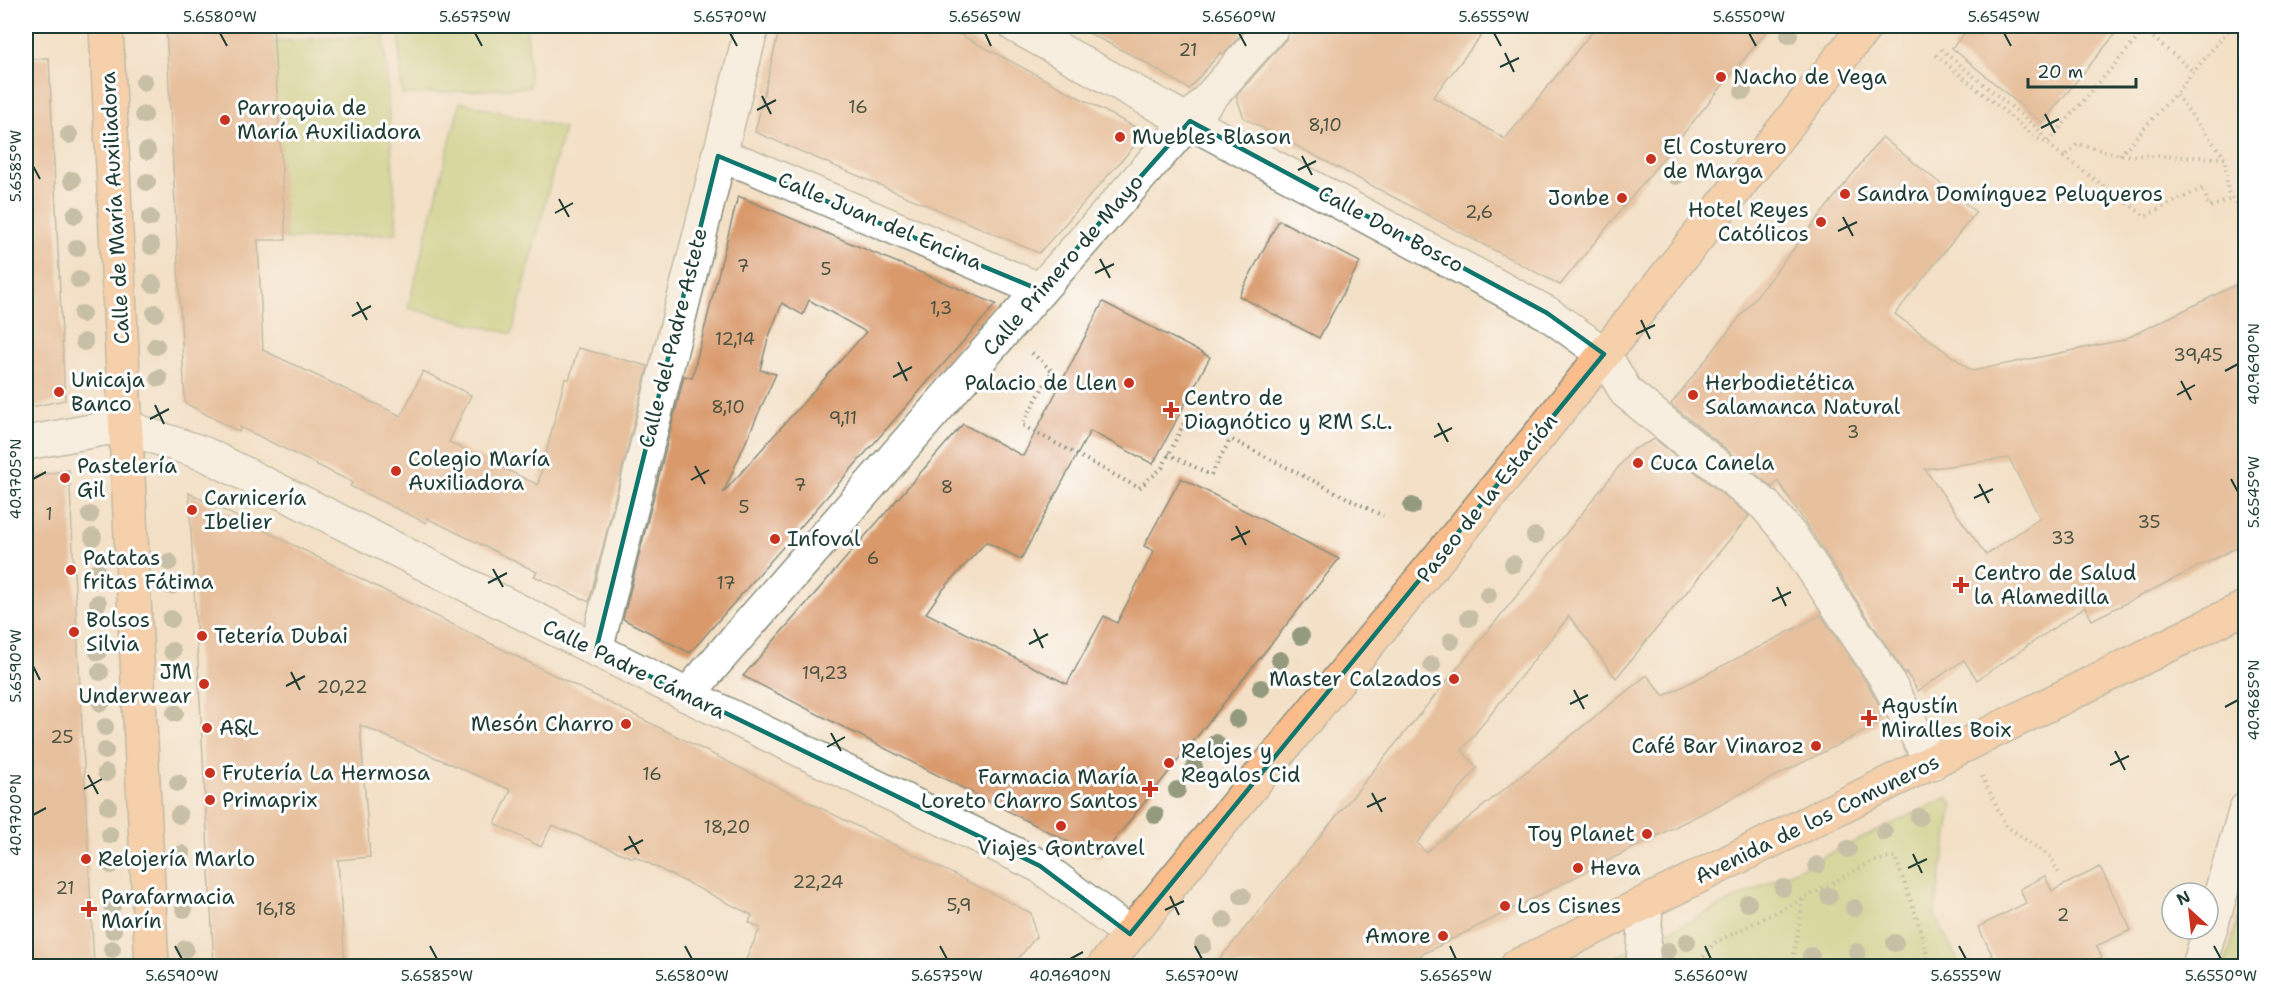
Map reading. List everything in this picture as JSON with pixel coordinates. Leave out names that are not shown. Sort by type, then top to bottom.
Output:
[{"type":"main road","name":"Calle de María Auxiliadora","points":[[106,26],[152,966]]},
{"type":"main road","name":"Paseo de la Estación","points":[[1104,966],[1604,354],[1866,26]]},
{"type":"main road","name":"Avenida de los Comuneros","points":[[1517,966],[2245,609]]},
{"type":"street","name":"Calle del Padre Astete","points":[[596,650],[752,26]]},
{"type":"street","name":"Calle Don Bosco","points":[[1016,26],[1547,313],[1604,354]]},
{"type":"street","name":"Calle Primero de Mayo","points":[[687,695],[1273,26]]},
{"type":"street","name":"Calle Juan del Encina","points":[[718,156],[748,165],[1040,290]]},
{"type":"street","points":[[1604,354],[1626,392],[1765,505],[1791,536],[1884,675],[1932,763]]},
{"type":"street","points":[[26,443],[103,429],[125,428]]},
{"type":"street","name":"Calle Padre Cámara","points":[[125,428],[205,454],[687,695],[1040,866],[1130,934]]},
{"type":"street","points":[[2199,966],[2246,809]]},
{"type":"street","points":[[1643,966],[1646,903]]},
{"type":"path","points":[[2047,143],[2148,26]]},
{"type":"path","points":[[2120,155],[2232,26]]},
{"type":"path","points":[[2144,30],[2194,72]]},
{"type":"path","points":[[1941,49],[2038,129],[2047,143]]},
{"type":"path","points":[[1936,55],[2035,137],[2047,143],[2145,216],[2203,188],[2209,207],[2232,199]]},
{"type":"path","points":[[2175,94],[2225,158],[2228,192],[2246,223]]},
{"type":"path","points":[[2064,157],[2078,144],[2120,155],[2225,158]]},
{"type":"path","points":[[1028,350],[1052,371],[1022,425],[1139,488],[1162,468],[1187,417],[1383,516]]},
{"type":"path","points":[[1168,454],[1211,476],[1231,438]]},
{"type":"path","points":[[1980,773],[2007,826],[2051,857],[2060,876]]},
{"type":"path","points":[[1696,966],[1714,943],[1871,862],[1895,857],[1916,915],[1930,966]]},
{"type":"path","points":[[1792,966],[1803,899]]},
{"type":"highlighted area","points":[[1190,121],[1547,313],[1604,354],[1130,934],[1040,866],[596,650],[718,156],[1040,290]]},
{"type":"green space","points":[[527,26],[530,87],[402,95],[399,31]]},
{"type":"green space","points":[[384,35],[397,233],[286,240],[273,42]]},
{"type":"green space","points":[[460,102],[564,128],[512,334],[408,308]]},
{"type":"green space","points":[[1948,797],[1953,805],[1934,915],[1961,966],[1598,966],[1662,934]]},
{"type":"green space","points":[[2245,894],[2245,966],[2225,966]]},
{"type":"building","points":[[166,26],[273,26],[286,240],[258,240],[263,350],[401,416],[423,371],[471,395],[449,442],[538,485],[565,378],[569,380],[578,348],[648,366],[589,602],[534,576],[537,572],[427,518],[426,523],[350,486],[352,482],[240,427],[239,432],[185,403]]},
{"type":"building","points":[[780,26],[944,26],[1146,133],[1039,253],[755,132]]},
{"type":"building","points":[[1075,26],[1248,26],[1223,55],[1221,52],[1189,89],[1143,61]]},
{"type":"building","points":[[1291,26],[1489,26],[1433,97],[1505,139],[1597,26],[1771,26],[1560,285],[1244,118],[1236,96],[1287,38]]},
{"type":"building","points":[[1971,26],[2122,26],[2042,123],[1952,48]]},
{"type":"building","points":[[49,58],[65,400],[26,408],[26,59]]},
{"type":"building","points":[[1882,137],[1976,212],[1895,314],[1972,371],[2123,340],[2246,280],[2246,543],[2092,620],[2085,607],[1977,680],[1964,660],[1918,691],[1778,481],[1772,487],[1671,404]],"holes":[[[2009,458],[2040,518],[1986,555],[1925,469]]]},
{"type":"building","points":[[738,196],[996,304],[690,653],[623,619],[684,376],[692,378]],"holes":[[[809,300],[866,332],[723,493],[776,374],[760,370],[768,339],[782,303],[803,315]]]},
{"type":"building","points":[[1279,220],[1360,262],[1319,338],[1239,296]]},
{"type":"building","points":[[1103,302],[1210,357],[1153,464],[1090,431],[1021,559],[986,542],[940,593],[926,613],[1067,684],[1104,616],[1117,623],[1154,551],[1144,546],[1181,478],[1339,559],[1100,858],[743,676],[963,424],[1023,456]]},
{"type":"building","points":[[1655,439],[1749,516],[1616,678],[1569,616],[1462,750],[1477,768],[1417,843],[1426,852],[1647,675],[1664,696],[1821,615],[1868,685],[1883,712],[1875,726],[1399,966],[1214,966],[1527,583],[1632,450]]},
{"type":"building","points":[[69,470],[94,966],[33,966],[31,921],[26,921],[26,478]]},
{"type":"building","points":[[189,493],[1031,913],[1036,937],[1012,966],[743,966],[760,928],[749,922],[752,915],[634,856],[633,858],[552,825],[541,847],[495,824],[511,790],[360,725],[370,857],[338,860],[345,966],[214,966]]},
{"type":"building","points":[[2100,867],[2131,930],[2096,946],[2102,957],[2081,966],[1998,966],[1978,927],[2026,903],[2020,889],[2045,876],[2052,891]]},
{"type":"place","name":"Nacho de Vega","points":[[1721,77]]},
{"type":"place","name":"Parroquia de María Auxiliadora","points":[[225,120]]},
{"type":"place","name":"Muebles Blason","points":[[1120,137]]},
{"type":"place","name":"El Costurero de Marga","points":[[1651,159]]},
{"type":"place","name":"Sandra Domínguez Peluqueros","points":[[1845,194]]},
{"type":"place","name":"Jonbe","points":[[1622,198]]},
{"type":"place","name":"Hotel Reyes Católicos","points":[[1821,222]]},
{"type":"place","name":"Palacio de Llen","points":[[1129,383]]},
{"type":"place","name":"Unicaja Banco","points":[[59,392]]},
{"type":"place","name":"Herbodietética Salamanca Natural","points":[[1693,395]]},
{"type":"place","name":"Centro de Diagnótico y RM S.L.","points":[[1171,410]]},
{"type":"place","name":"Cuca Canela","points":[[1638,463]]},
{"type":"place","name":"Colegio María Auxiliadora","points":[[396,471]]},
{"type":"place","name":"Pastelería Gil","points":[[65,478]]},
{"type":"place","name":"Carnicería Ibelier","points":[[192,510]]},
{"type":"place","name":"Infoval","points":[[775,539]]},
{"type":"place","name":"Patatas fritas Fátima","points":[[71,570]]},
{"type":"place","name":"Centro de Salud la Alamedilla","points":[[1961,585]]},
{"type":"place","name":"Bolsos Silvia","points":[[74,632]]},
{"type":"place","name":"Tetería Dubai","points":[[202,636]]},
{"type":"place","name":"Master Calzados","points":[[1454,679]]},
{"type":"place","name":"JM Underwear","points":[[204,684]]},
{"type":"place","name":"Agustín Miralles Boix","points":[[1869,718]]},
{"type":"place","name":"Mesón Charro","points":[[626,724]]},
{"type":"place","name":"A&L","points":[[207,728]]},
{"type":"place","name":"Café Bar Vinaroz","points":[[1816,746]]},
{"type":"place","name":"Relojes y Regalos Cid","points":[[1169,763]]},
{"type":"place","name":"Frutería La Hermosa","points":[[210,773]]},
{"type":"place","name":"Farmacia María Loreto Charro Santos","points":[[1150,789]]},
{"type":"place","name":"Primaprix","points":[[210,800]]},
{"type":"place","name":"Viajes Gontravel","points":[[1061,826]]},
{"type":"place","name":"Toy Planet","points":[[1647,834]]},
{"type":"place","name":"Relojería Marlo","points":[[86,859]]},
{"type":"place","name":"Heva","points":[[1578,868]]},
{"type":"place","name":"Los Cisnes","points":[[1505,906]]},
{"type":"place","name":"Parafarmacia Marín","points":[[89,909]]},
{"type":"place","name":"Amore","points":[[1443,936]]}]
